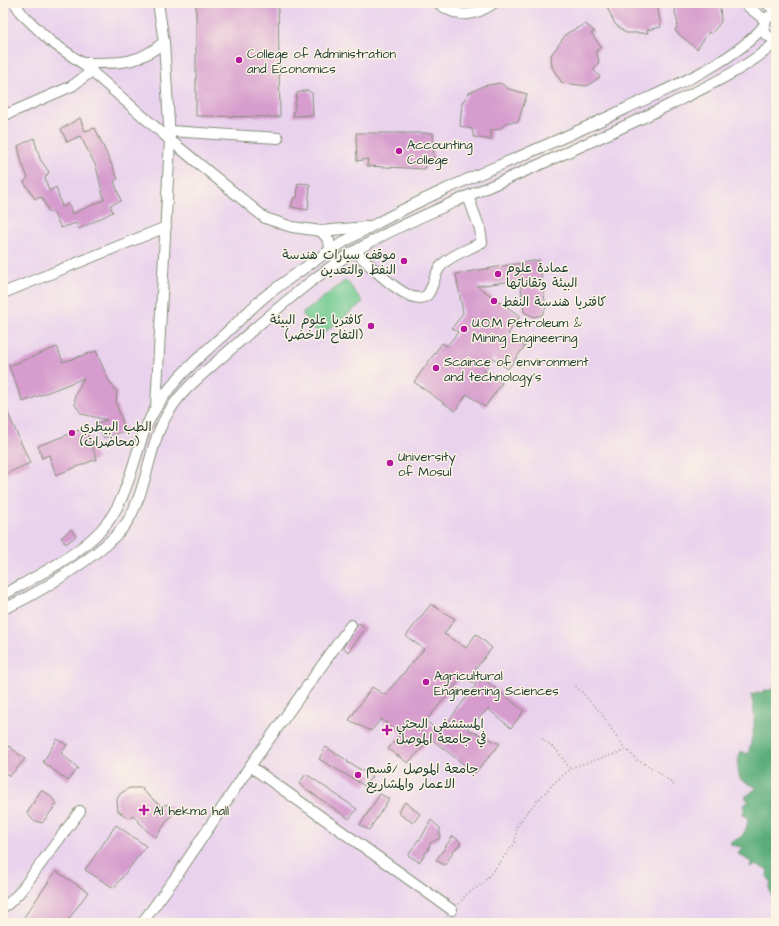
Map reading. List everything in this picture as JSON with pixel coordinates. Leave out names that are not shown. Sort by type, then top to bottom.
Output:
[{"type":"street","points":[[15,3],[22,14],[50,41],[82,62],[265,218],[292,227],[321,231],[370,227]]},
{"type":"street","points":[[156,408],[170,136],[164,42],[158,3]]},
{"type":"street","points":[[438,3],[448,10],[458,14],[470,14],[483,11],[494,3]]},
{"type":"street","points":[[3,609],[37,591],[88,559],[116,536],[132,514],[140,494],[158,435],[170,408],[192,385],[275,310],[324,272],[355,251],[379,238],[468,196],[630,124],[713,83],[753,60],[776,41],[766,35],[764,23],[744,3]]},
{"type":"street","points":[[3,595],[76,551],[102,529],[121,502],[147,427],[156,408],[166,393],[185,370],[265,296],[330,250],[370,227],[428,198],[576,133],[688,79],[741,47],[753,38],[768,16],[776,12],[766,3]]},
{"type":"street","points":[[82,62],[111,63],[139,60],[152,53],[164,42]]},
{"type":"street","points":[[3,116],[72,86],[92,71]]},
{"type":"street","points":[[170,136],[278,138]]},
{"type":"street","points":[[355,251],[378,273],[406,295],[419,299],[423,298],[429,293],[436,272],[444,262],[464,250],[482,242],[482,233],[468,196]]},
{"type":"street","points":[[3,294],[166,227]]},
{"type":"street","points":[[370,227],[379,238]]},
{"type":"street","points":[[321,231],[329,241],[330,250]]},
{"type":"street","points":[[265,296],[275,310]]},
{"type":"street","points":[[142,923],[178,874],[250,766],[351,625]]},
{"type":"street","points":[[250,766],[452,910]]},
{"type":"street","points":[[3,907],[8,904],[18,893],[80,811]]},
{"type":"path","points":[[576,686],[601,713],[627,750],[637,760],[656,770],[674,785]]},
{"type":"path","points":[[542,739],[557,750],[570,769]]},
{"type":"path","points":[[422,923],[440,923],[466,895],[483,883],[515,843],[518,826],[527,812],[542,795],[570,769],[627,750]]},
{"type":"shaded area","name":"University of Mosul","points":[[3,3],[776,3],[776,923],[3,923]]},
{"type":"green space","points":[[346,280],[363,302],[320,336],[302,314]]},
{"type":"green space","points":[[776,688],[776,893],[771,896],[769,887],[771,882],[767,876],[768,870],[756,865],[750,867],[751,862],[738,854],[742,847],[731,845],[731,841],[741,837],[744,832],[748,822],[747,817],[743,815],[745,804],[749,802],[745,797],[757,788],[740,779],[738,768],[741,751],[748,754],[753,732],[754,711],[751,695]]},
{"type":"building","points":[[196,3],[278,3],[280,117],[196,116]]},
{"type":"building","points":[[605,3],[657,3],[661,27],[647,30],[648,33],[626,33],[615,24]]},
{"type":"building","points":[[676,3],[720,3],[721,22],[711,34],[709,32],[697,49],[675,31],[678,24],[675,12]]},
{"type":"building","points":[[586,24],[595,32],[591,33],[601,47],[596,51],[599,61],[594,70],[600,77],[587,86],[562,83],[552,67],[551,55],[567,33]]},
{"type":"building","points":[[500,83],[509,89],[527,94],[518,122],[508,122],[499,129],[491,130],[491,140],[474,137],[472,129],[460,126],[462,103],[469,93],[483,86]]},
{"type":"building","points":[[307,90],[312,93],[313,115],[293,116],[297,93]]},
{"type":"building","points":[[80,118],[85,131],[95,128],[118,179],[114,181],[121,201],[110,205],[113,212],[79,229],[76,223],[61,228],[53,212],[49,213],[42,197],[35,199],[24,182],[28,178],[22,163],[18,146],[34,138],[40,159],[49,172],[45,178],[49,191],[56,187],[62,207],[69,204],[72,214],[104,200],[96,166],[80,136],[67,142],[61,129]]},
{"type":"building","points":[[356,133],[433,133],[434,161],[427,161],[425,169],[367,166],[368,159],[357,161]]},
{"type":"building","points":[[298,183],[310,184],[308,210],[291,207],[294,197],[297,198]]},
{"type":"building","points":[[539,260],[546,308],[542,315],[534,317],[524,312],[520,280],[477,286],[520,316],[508,334],[525,346],[508,369],[493,358],[484,371],[502,383],[485,407],[467,394],[455,411],[414,382],[442,343],[447,346],[458,332],[452,328],[463,313],[456,274]]},
{"type":"building","points":[[57,347],[63,362],[96,351],[108,379],[117,392],[116,404],[126,431],[104,438],[97,423],[107,420],[82,414],[78,409],[75,405],[75,395],[84,378],[23,402],[9,366]]},
{"type":"building","points":[[3,402],[30,463],[3,475]]},
{"type":"building","points":[[85,428],[97,459],[56,475],[49,455],[42,458],[38,446]]},
{"type":"building","points":[[71,529],[76,536],[66,544],[61,538]]},
{"type":"building","points":[[431,604],[455,619],[444,634],[466,648],[476,634],[492,648],[474,671],[524,711],[511,728],[488,709],[467,729],[500,744],[475,773],[431,739],[408,763],[388,749],[401,733],[381,719],[371,731],[349,720],[372,687],[385,695],[424,649],[406,636]],"holes":[[[463,676],[476,685],[440,732],[426,721]]]},
{"type":"building","points":[[359,623],[366,628],[348,652],[343,647]]},
{"type":"building","points":[[57,739],[67,745],[61,753],[78,768],[68,781],[43,762]]},
{"type":"building","points":[[9,746],[25,759],[10,776],[3,772],[3,754]]},
{"type":"building","points":[[326,747],[348,761],[347,762],[372,776],[365,786],[319,759]]},
{"type":"building","points":[[306,774],[357,809],[349,819],[299,784]]},
{"type":"building","points":[[129,788],[144,788],[142,790],[162,807],[166,804],[171,806],[173,812],[156,837],[148,832],[133,815],[128,818],[118,811],[117,799],[120,794]]},
{"type":"building","points":[[41,790],[50,795],[57,804],[42,823],[33,820],[27,813]]},
{"type":"building","points":[[380,794],[389,799],[369,830],[360,825]]},
{"type":"building","points":[[405,802],[420,814],[413,823],[398,813]]},
{"type":"building","points":[[431,820],[440,828],[440,838],[430,843],[428,850],[419,862],[408,855],[419,839],[420,840]]},
{"type":"building","points":[[116,825],[146,846],[114,888],[85,870]]},
{"type":"building","points":[[453,836],[460,841],[460,845],[453,851],[447,863],[444,865],[436,860]]},
{"type":"building","points":[[56,871],[88,892],[66,923],[20,923]]},
{"type":"place","name":"College of Administration and Economics","points":[[239,60]]},
{"type":"place","name":"Accounting College","points":[[399,151]]},
{"type":"place","name":"موقف سيارات هندسة النفط والتعدين","points":[[404,261]]},
{"type":"place","name":"عمادة علوم البيئة وتقاناتها","points":[[498,274]]},
{"type":"place","name":"كافتريا هندسة النفط","points":[[494,301]]},
{"type":"place","name":"كافتريا علوم البيئة (التفاح الاخضر)","points":[[371,326]]},
{"type":"place","name":"U.O.M Petroleum & Mining Engineering","points":[[464,329]]},
{"type":"place","name":"Scaince of environment and technology's","points":[[436,368]]},
{"type":"place","name":"الطب البيطري (محاضرات)","points":[[72,433]]},
{"type":"place","name":"University of Mosul","points":[[390,463]]},
{"type":"place","name":"Agricultural Engineering Sciences","points":[[426,682]]},
{"type":"place","name":"المستشفى البحثي في جامعة الموصل","points":[[387,730]]},
{"type":"place","name":"جامعة الموصل /قسم الاعمار والمشاريع","points":[[358,775]]},
{"type":"place","name":"Al hekma hall","points":[[144,810]]}]
